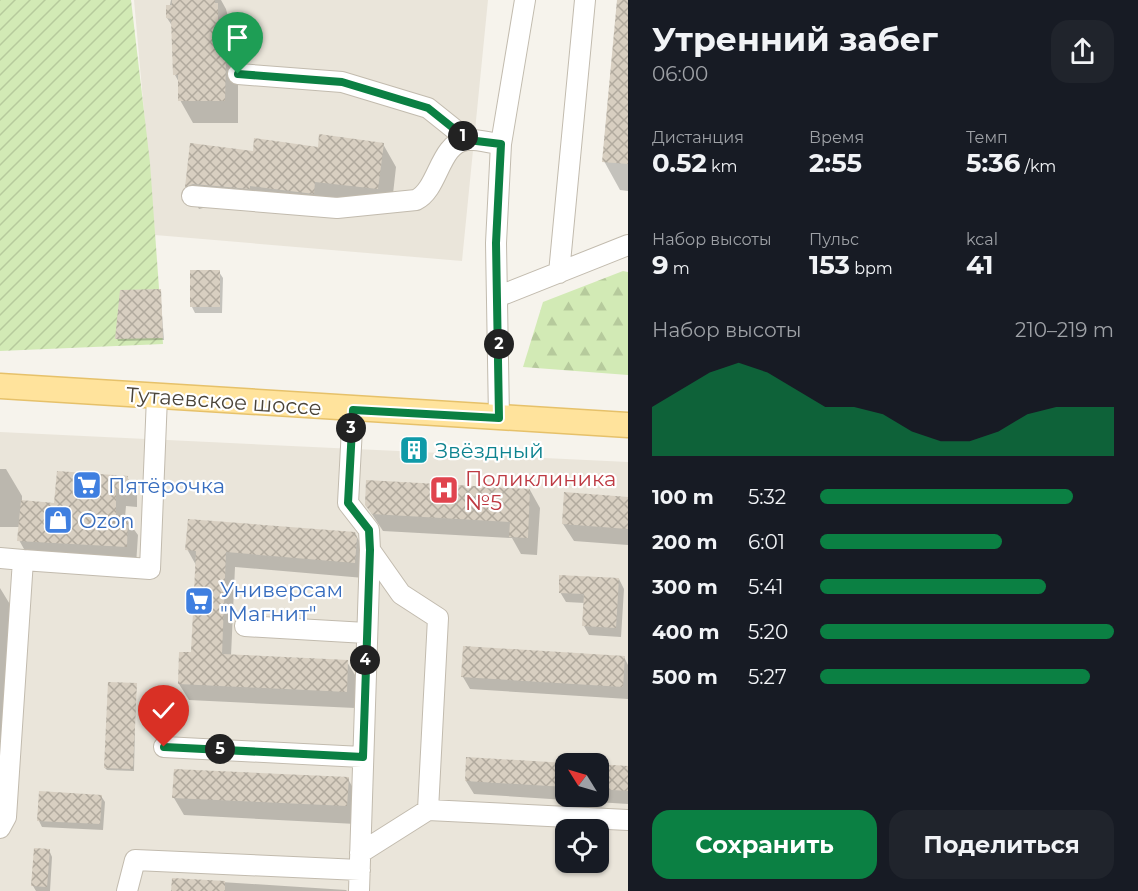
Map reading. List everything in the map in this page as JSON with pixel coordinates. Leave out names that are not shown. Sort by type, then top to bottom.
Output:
[{"type":"main road","name":"Тутаевское шоссе","points":[[0,386],[353,410],[628,425]]},
{"type":"street","points":[[499,418],[496,243],[501,144],[525,0]]},
{"type":"street","points":[[559,273],[585,0]]},
{"type":"street","points":[[238,74],[342,82],[428,108],[468,140]]},
{"type":"street","points":[[192,196],[337,208],[416,200],[423,197],[451,149],[457,143],[468,140],[501,144]]},
{"type":"street","points":[[497,297],[628,244]]},
{"type":"street","points":[[0,558],[150,569],[157,397]]},
{"type":"street","points":[[353,410],[348,503],[369,530],[370,550],[359,891]]},
{"type":"street","points":[[370,550],[401,594],[438,618],[428,810]]},
{"type":"street","points":[[0,828],[6,817],[23,561]]},
{"type":"street","points":[[244,626],[366,633]]},
{"type":"street","points":[[164,747],[363,757]]},
{"type":"street","points":[[127,891],[135,860],[360,862],[428,810],[628,820]]},
{"type":"shaded area","points":[[134,0],[488,0],[462,261],[155,235]]},
{"type":"shaded area","points":[[0,432],[628,462],[628,891],[0,891]]},
{"type":"green space","points":[[0,0],[131,0],[150,163],[163,344],[0,351]]},
{"type":"green space","points":[[623,271],[628,272],[628,375],[523,367],[543,302]]},
{"type":"building","points":[[172,0],[215,0],[215,3],[218,3],[218,42],[221,42],[223,60],[226,60],[225,101],[178,101],[178,75],[173,75],[171,19],[166,18],[166,5],[172,5]]},
{"type":"building","points":[[617,0],[628,0],[628,164],[602,162]]},
{"type":"building","points":[[319,134],[384,143],[378,189],[315,182],[314,194],[250,186],[250,189],[193,184],[185,187],[190,143],[253,151],[254,138],[318,147]]},
{"type":"building","points":[[190,270],[220,270],[220,307],[190,307]]},
{"type":"building","points":[[161,289],[163,338],[115,339],[120,290]]},
{"type":"building","points":[[57,471],[128,476],[128,490],[116,489],[116,515],[128,516],[127,547],[17,541],[21,500],[54,503]]},
{"type":"building","points":[[366,480],[530,489],[528,538],[509,537],[510,522],[372,514],[365,505]]},
{"type":"building","points":[[564,492],[628,497],[628,529],[562,524]]},
{"type":"building","points":[[188,519],[355,532],[357,538],[355,563],[226,552],[222,654],[348,660],[347,692],[178,684],[179,652],[191,652],[196,551],[185,550]]},
{"type":"building","points":[[559,575],[619,578],[616,628],[582,626],[584,594],[559,593]]},
{"type":"building","points":[[463,646],[625,656],[623,687],[461,677]]},
{"type":"building","points":[[108,682],[137,683],[133,769],[104,768]]},
{"type":"building","points":[[466,757],[555,762],[555,786],[465,781]]},
{"type":"building","points":[[609,765],[628,766],[628,791],[609,790]]},
{"type":"building","points":[[174,769],[349,777],[347,806],[172,798]]},
{"type":"building","points":[[39,791],[102,795],[100,824],[37,821]]},
{"type":"building","points":[[34,848],[50,849],[47,887],[31,886]]},
{"type":"building","points":[[172,878],[225,881],[225,891],[171,891]]},
{"type":"place","name":"Звёздный","points":[[414,450]]},
{"type":"place","name":"Пятёрочка","points":[[87,485]]},
{"type":"place","name":"Поликлиника №5","points":[[444,490]]},
{"type":"place","name":"Ozon","points":[[58,520]]},
{"type":"place","name":"Универсам \"Магнит\"","points":[[199,601]]},
{"type":"route","points":[[164,747],[363,757],[370,550],[369,530],[348,503],[353,410],[499,418],[500,369],[496,243],[501,144],[468,140],[428,108],[342,82],[238,74]]}]
